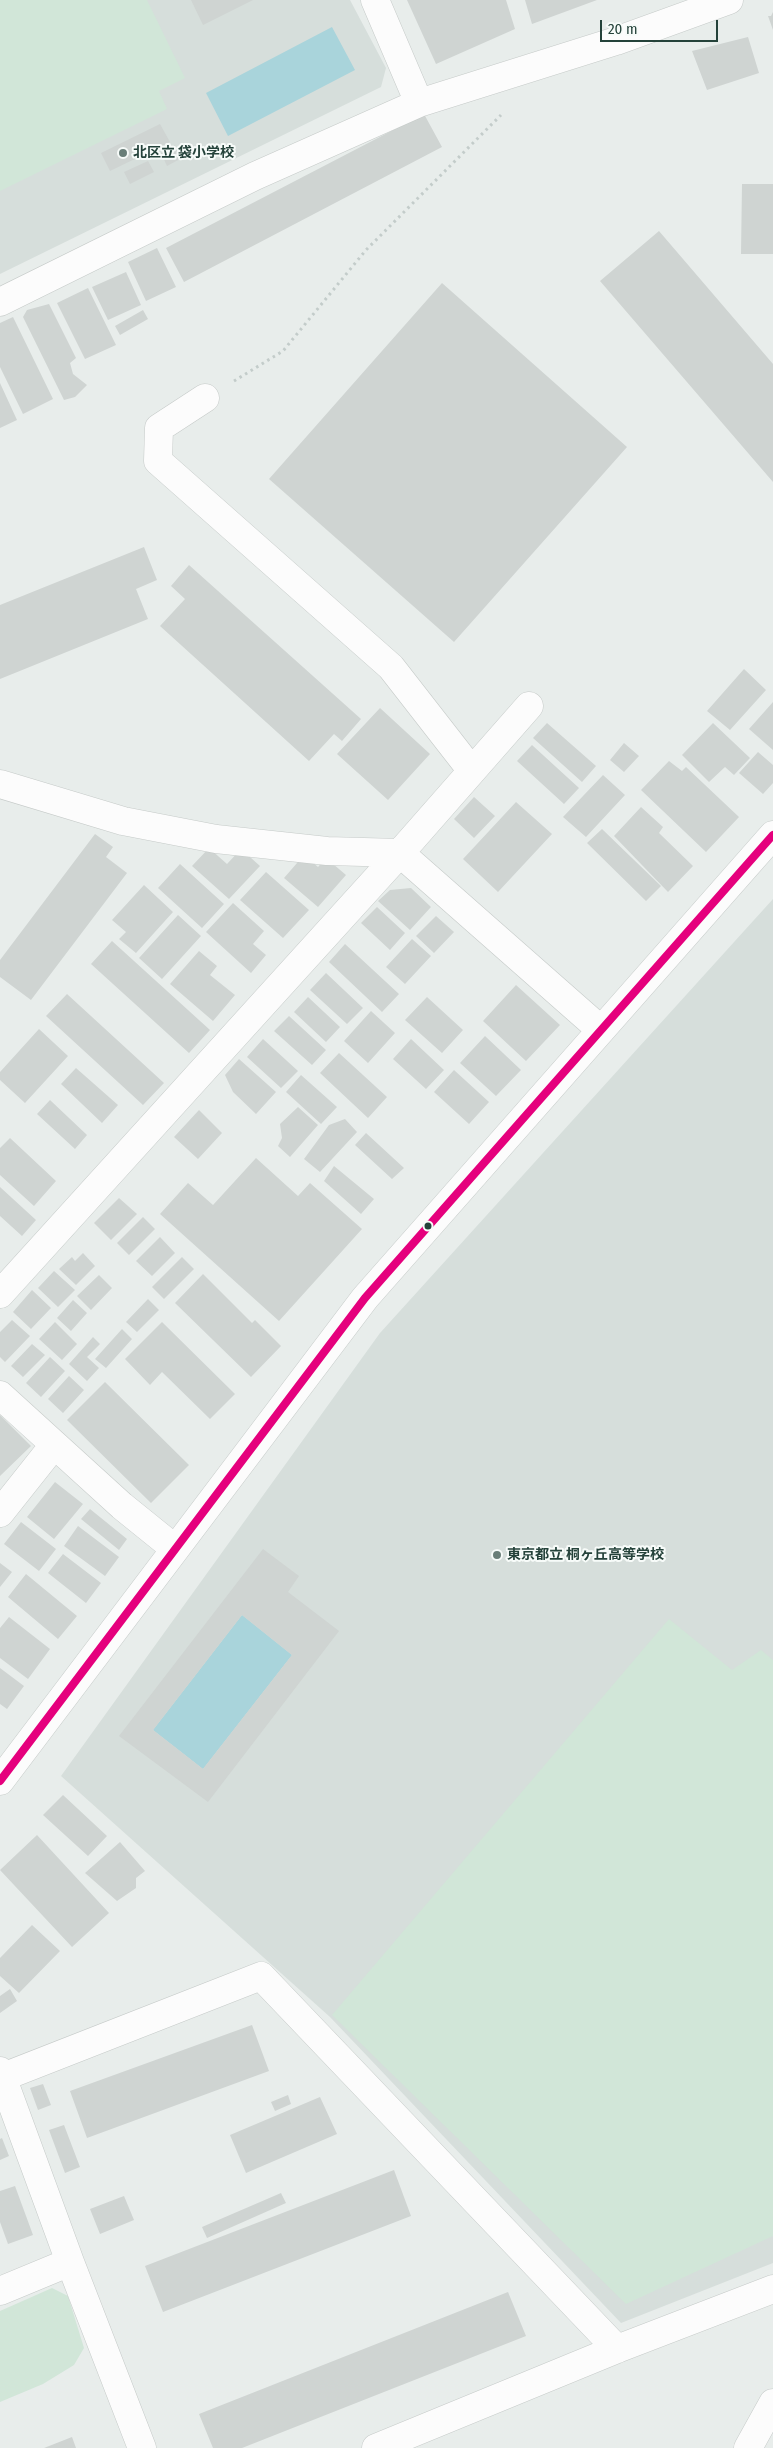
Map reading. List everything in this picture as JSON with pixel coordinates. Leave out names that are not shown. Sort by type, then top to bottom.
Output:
[{"type":"street","points":[[375,0],[419,103]]},
{"type":"street","points":[[0,302],[255,176],[419,103],[616,41],[729,0]]},
{"type":"street","points":[[205,398],[159,428],[158,462],[391,667],[472,771]]},
{"type":"street","points":[[0,1294],[400,853],[529,706]]},
{"type":"street","points":[[0,784],[123,821],[216,839],[327,851],[400,853],[601,1030]]},
{"type":"street","points":[[0,1781],[174,1548],[365,1298],[773,835]]},
{"type":"street","points":[[0,1395],[122,1506],[174,1548]]},
{"type":"street","points":[[0,1513],[54,1445]]},
{"type":"street","points":[[142,2448],[70,2262],[1,2074],[261,1976],[617,2349]]},
{"type":"street","points":[[0,2291],[70,2262]]},
{"type":"street","points":[[376,2448],[617,2349],[773,2289]]},
{"type":"street","points":[[748,2448],[773,2403]]},
{"type":"path","points":[[205,398],[283,351],[366,250],[506,110]]},
{"type":"shaded area","name":"北区立 袋小学校","points":[[0,0],[350,0],[386,68],[381,87],[0,274]]},
{"type":"shaded area","name":"東京都立 桐ヶ丘高等学校","points":[[773,899],[773,2263],[621,2323],[330,2017],[61,1776],[380,1333]]},
{"type":"green space","points":[[0,0],[147,0],[185,78],[159,91],[167,109],[0,191]]},
{"type":"green space","points":[[669,1619],[732,1670],[761,1650],[773,1660],[773,2236],[626,2304],[332,2015]]},
{"type":"green space","points":[[52,2288],[68,2296],[84,2348],[74,2365],[43,2384],[0,2402],[0,2311]]},
{"type":"water","points":[[332,27],[355,70],[228,136],[206,93]]},
{"type":"water","points":[[242,1615],[292,1655],[203,1769],[153,1730]]},
{"type":"building","points":[[191,0],[253,0],[203,25]]},
{"type":"building","points":[[407,0],[506,0],[515,29],[436,64]]},
{"type":"building","points":[[525,0],[597,0],[532,24]]},
{"type":"building","points":[[773,12],[773,30],[768,16],[771,16]]},
{"type":"building","points":[[748,37],[759,73],[707,90],[692,51]]},
{"type":"building","points":[[424,114],[442,147],[184,282],[166,248]]},
{"type":"building","points":[[160,124],[170,142],[110,171],[101,153]]},
{"type":"building","points":[[175,145],[182,158],[167,166],[161,153]]},
{"type":"building","points":[[148,161],[154,172],[130,184],[124,172]]},
{"type":"building","points":[[742,184],[773,184],[773,254],[741,254]]},
{"type":"building","points":[[659,231],[773,364],[773,482],[600,281]]},
{"type":"building","points":[[157,248],[176,287],[146,301],[128,262]]},
{"type":"building","points":[[126,272],[141,305],[108,320],[92,287]]},
{"type":"building","points":[[442,283],[627,447],[454,642],[269,479]]},
{"type":"building","points":[[88,288],[116,345],[85,359],[57,303]]},
{"type":"building","points":[[49,304],[76,358],[70,363],[73,374],[87,385],[75,397],[64,400],[23,317],[27,310]]},
{"type":"building","points":[[143,310],[148,319],[120,335],[115,326]]},
{"type":"building","points":[[13,317],[53,399],[23,414],[0,367],[0,323]]},
{"type":"building","points":[[0,383],[17,420],[0,428]]},
{"type":"building","points":[[144,547],[157,580],[136,589],[148,619],[0,679],[0,605]]},
{"type":"building","points":[[189,565],[361,719],[342,741],[334,734],[309,761],[160,626],[185,599],[171,586]]},
{"type":"building","points":[[744,669],[766,690],[730,730],[707,711]]},
{"type":"building","points":[[773,702],[773,750],[749,729]]},
{"type":"building","points":[[380,708],[430,754],[388,800],[337,754]]},
{"type":"building","points":[[547,723],[596,766],[582,782],[533,738]]},
{"type":"building","points":[[713,723],[750,758],[734,775],[725,767],[709,782],[682,755]]},
{"type":"building","points":[[624,743],[639,756],[624,772],[610,760]]},
{"type":"building","points":[[532,745],[579,788],[564,804],[517,761]]},
{"type":"building","points":[[758,752],[773,765],[773,783],[763,794],[739,773]]},
{"type":"building","points":[[669,761],[682,771],[686,767],[739,817],[706,852],[641,790]]},
{"type":"building","points":[[603,775],[625,795],[586,837],[563,817]]},
{"type":"building","points":[[474,797],[495,816],[474,838],[454,819]]},
{"type":"building","points":[[516,802],[552,834],[498,892],[463,859]]},
{"type":"building","points":[[641,807],[663,827],[659,833],[693,866],[668,892],[614,836]]},
{"type":"building","points":[[602,829],[661,886],[646,901],[587,843]]},
{"type":"building","points":[[95,834],[113,847],[106,857],[127,873],[31,1000],[0,977],[0,960]]},
{"type":"building","points":[[209,848],[227,864],[241,849],[260,866],[229,899],[192,866]]},
{"type":"building","points":[[304,855],[318,867],[326,858],[346,875],[318,907],[284,878]]},
{"type":"building","points":[[180,864],[224,904],[202,928],[158,888]]},
{"type":"building","points":[[266,872],[309,910],[283,938],[240,900]]},
{"type":"building","points":[[144,885],[173,912],[136,953],[119,939],[126,932],[112,920]]},
{"type":"building","points":[[411,888],[431,907],[410,930],[378,901],[390,890]]},
{"type":"building","points":[[233,903],[264,931],[253,944],[266,955],[251,973],[206,932]]},
{"type":"building","points":[[377,907],[405,933],[390,950],[361,923]]},
{"type":"building","points":[[178,915],[201,936],[162,979],[139,958]]},
{"type":"building","points":[[436,916],[454,932],[434,953],[416,936]]},
{"type":"building","points":[[412,939],[431,956],[405,984],[386,967]]},
{"type":"building","points":[[112,941],[210,1030],[189,1053],[91,964]]},
{"type":"building","points":[[345,944],[399,994],[382,1012],[329,962]]},
{"type":"building","points":[[199,951],[217,966],[210,975],[235,995],[213,1021],[170,984]]},
{"type":"building","points":[[326,973],[363,1008],[347,1024],[310,990]]},
{"type":"building","points":[[516,985],[560,1025],[526,1061],[483,1021]]},
{"type":"building","points":[[67,994],[164,1083],[143,1105],[46,1016]]},
{"type":"building","points":[[308,997],[340,1027],[326,1042],[294,1012]]},
{"type":"building","points":[[427,997],[463,1030],[442,1053],[405,1020]]},
{"type":"building","points":[[371,1011],[395,1033],[368,1063],[344,1041]]},
{"type":"building","points":[[289,1016],[326,1050],[312,1065],[274,1031]]},
{"type":"building","points":[[39,1029],[68,1056],[25,1103],[0,1080],[0,1072]]},
{"type":"building","points":[[485,1036],[521,1070],[496,1096],[460,1063]]},
{"type":"building","points":[[263,1039],[298,1071],[281,1088],[247,1057]]},
{"type":"building","points":[[411,1039],[444,1070],[426,1089],[393,1059]]},
{"type":"building","points":[[339,1053],[387,1097],[368,1118],[320,1073]]},
{"type":"building","points":[[239,1059],[276,1092],[256,1114],[233,1092],[225,1075]]},
{"type":"building","points":[[76,1068],[118,1105],[102,1123],[61,1084]]},
{"type":"building","points":[[454,1070],[489,1102],[469,1124],[434,1092]]},
{"type":"building","points":[[301,1075],[337,1107],[321,1124],[286,1092]]},
{"type":"building","points":[[50,1100],[87,1135],[75,1149],[37,1114]]},
{"type":"building","points":[[298,1107],[318,1125],[290,1157],[278,1146],[282,1138],[280,1124]]},
{"type":"building","points":[[199,1110],[222,1133],[198,1159],[174,1137]]},
{"type":"building","points":[[345,1119],[357,1132],[320,1172],[304,1159],[329,1125]]},
{"type":"building","points":[[366,1133],[404,1168],[392,1179],[355,1145]]},
{"type":"building","points":[[10,1138],[56,1181],[34,1206],[0,1175],[0,1148]]},
{"type":"building","points":[[256,1158],[298,1196],[310,1183],[362,1229],[279,1321],[160,1214],[188,1183],[213,1205]]},
{"type":"building","points":[[334,1166],[374,1199],[361,1214],[324,1181]]},
{"type":"building","points":[[0,1187],[36,1220],[22,1236],[0,1216]]},
{"type":"building","points":[[119,1198],[137,1214],[111,1240],[94,1223]]},
{"type":"building","points":[[143,1217],[155,1229],[129,1255],[117,1243]]},
{"type":"building","points":[[160,1237],[175,1253],[152,1276],[136,1261]]},
{"type":"building","points":[[83,1253],[95,1266],[76,1285],[59,1269],[72,1257],[75,1261]]},
{"type":"building","points":[[182,1257],[194,1269],[164,1299],[152,1287]]},
{"type":"building","points":[[54,1271],[75,1290],[58,1307],[38,1288]]},
{"type":"building","points":[[203,1274],[252,1323],[255,1320],[281,1346],[251,1377],[175,1303]]},
{"type":"building","points":[[99,1275],[112,1288],[91,1310],[77,1296]]},
{"type":"building","points":[[32,1290],[51,1308],[31,1329],[13,1312]]},
{"type":"building","points":[[148,1299],[159,1310],[137,1332],[126,1322]]},
{"type":"building","points":[[73,1300],[87,1313],[71,1331],[57,1318]]},
{"type":"building","points":[[12,1320],[30,1336],[5,1362],[0,1357],[0,1332]]},
{"type":"building","points":[[55,1322],[77,1344],[62,1360],[39,1339]]},
{"type":"building","points":[[162,1322],[235,1394],[210,1419],[162,1372],[150,1385],[125,1359]]},
{"type":"building","points":[[122,1329],[132,1339],[106,1368],[95,1359]]},
{"type":"building","points":[[93,1337],[100,1344],[87,1357],[99,1368],[87,1381],[69,1364]]},
{"type":"building","points":[[32,1344],[45,1355],[23,1377],[11,1366]]},
{"type":"building","points":[[50,1357],[65,1371],[41,1397],[26,1383]]},
{"type":"building","points":[[69,1376],[84,1390],[63,1413],[48,1399]]},
{"type":"building","points":[[105,1382],[189,1465],[151,1503],[67,1420]]},
{"type":"building","points":[[0,1415],[31,1446],[0,1476]]},
{"type":"building","points":[[55,1482],[83,1504],[54,1539],[27,1517]]},
{"type":"building","points":[[90,1509],[127,1539],[119,1550],[81,1519]]},
{"type":"building","points":[[21,1522],[56,1549],[39,1571],[4,1544]]},
{"type":"building","points":[[78,1526],[119,1557],[105,1576],[64,1546]]},
{"type":"building","points":[[263,1549],[299,1576],[288,1592],[339,1631],[208,1802],[119,1736]],"holes":[[[242,1615],[292,1655],[203,1769],[153,1730]]]},
{"type":"building","points":[[63,1554],[101,1583],[86,1603],[48,1573]]},
{"type":"building","points":[[0,1563],[12,1572],[0,1587]]},
{"type":"building","points":[[26,1574],[77,1616],[58,1639],[8,1597]]},
{"type":"building","points":[[9,1617],[50,1649],[28,1679],[0,1658],[0,1628]]},
{"type":"building","points":[[0,1668],[24,1686],[7,1709],[0,1704]]},
{"type":"building","points":[[63,1795],[107,1836],[88,1856],[43,1815]]},
{"type":"building","points":[[37,1835],[109,1913],[72,1947],[0,1870]]},
{"type":"building","points":[[120,1842],[145,1871],[136,1878],[136,1888],[117,1901],[85,1873]]},
{"type":"building","points":[[32,1925],[60,1951],[19,1993],[0,1976],[0,1958]]},
{"type":"building","points":[[10,1989],[17,2001],[0,2013],[0,1996]]},
{"type":"building","points":[[252,2025],[269,2071],[87,2138],[70,2091]]},
{"type":"building","points":[[43,2084],[51,2105],[38,2110],[30,2088]]},
{"type":"building","points":[[288,2095],[291,2104],[275,2111],[271,2102]]},
{"type":"building","points":[[320,2097],[337,2134],[246,2173],[230,2135]]},
{"type":"building","points":[[64,2125],[80,2167],[65,2173],[49,2130]]},
{"type":"building","points":[[2,2138],[9,2156],[0,2160],[0,2139]]},
{"type":"building","points":[[394,2170],[411,2216],[163,2312],[145,2266]]},
{"type":"building","points":[[15,2186],[33,2235],[8,2244],[0,2222],[0,2191]]},
{"type":"building","points":[[281,2193],[286,2203],[207,2238],[202,2227]]},
{"type":"building","points":[[124,2196],[134,2220],[100,2234],[90,2209]]},
{"type":"building","points":[[508,2292],[526,2336],[242,2448],[213,2448],[199,2414]]},
{"type":"building","points":[[72,2437],[76,2448],[44,2448]]},
{"type":"transit line","points":[[0,1781],[365,1298],[773,835]]},
{"type":"place","name":"北区立 袋小学校","points":[[123,153]]},
{"type":"place","name":"東京都立 桐ヶ丘高等学校","points":[[497,1555]]}]
